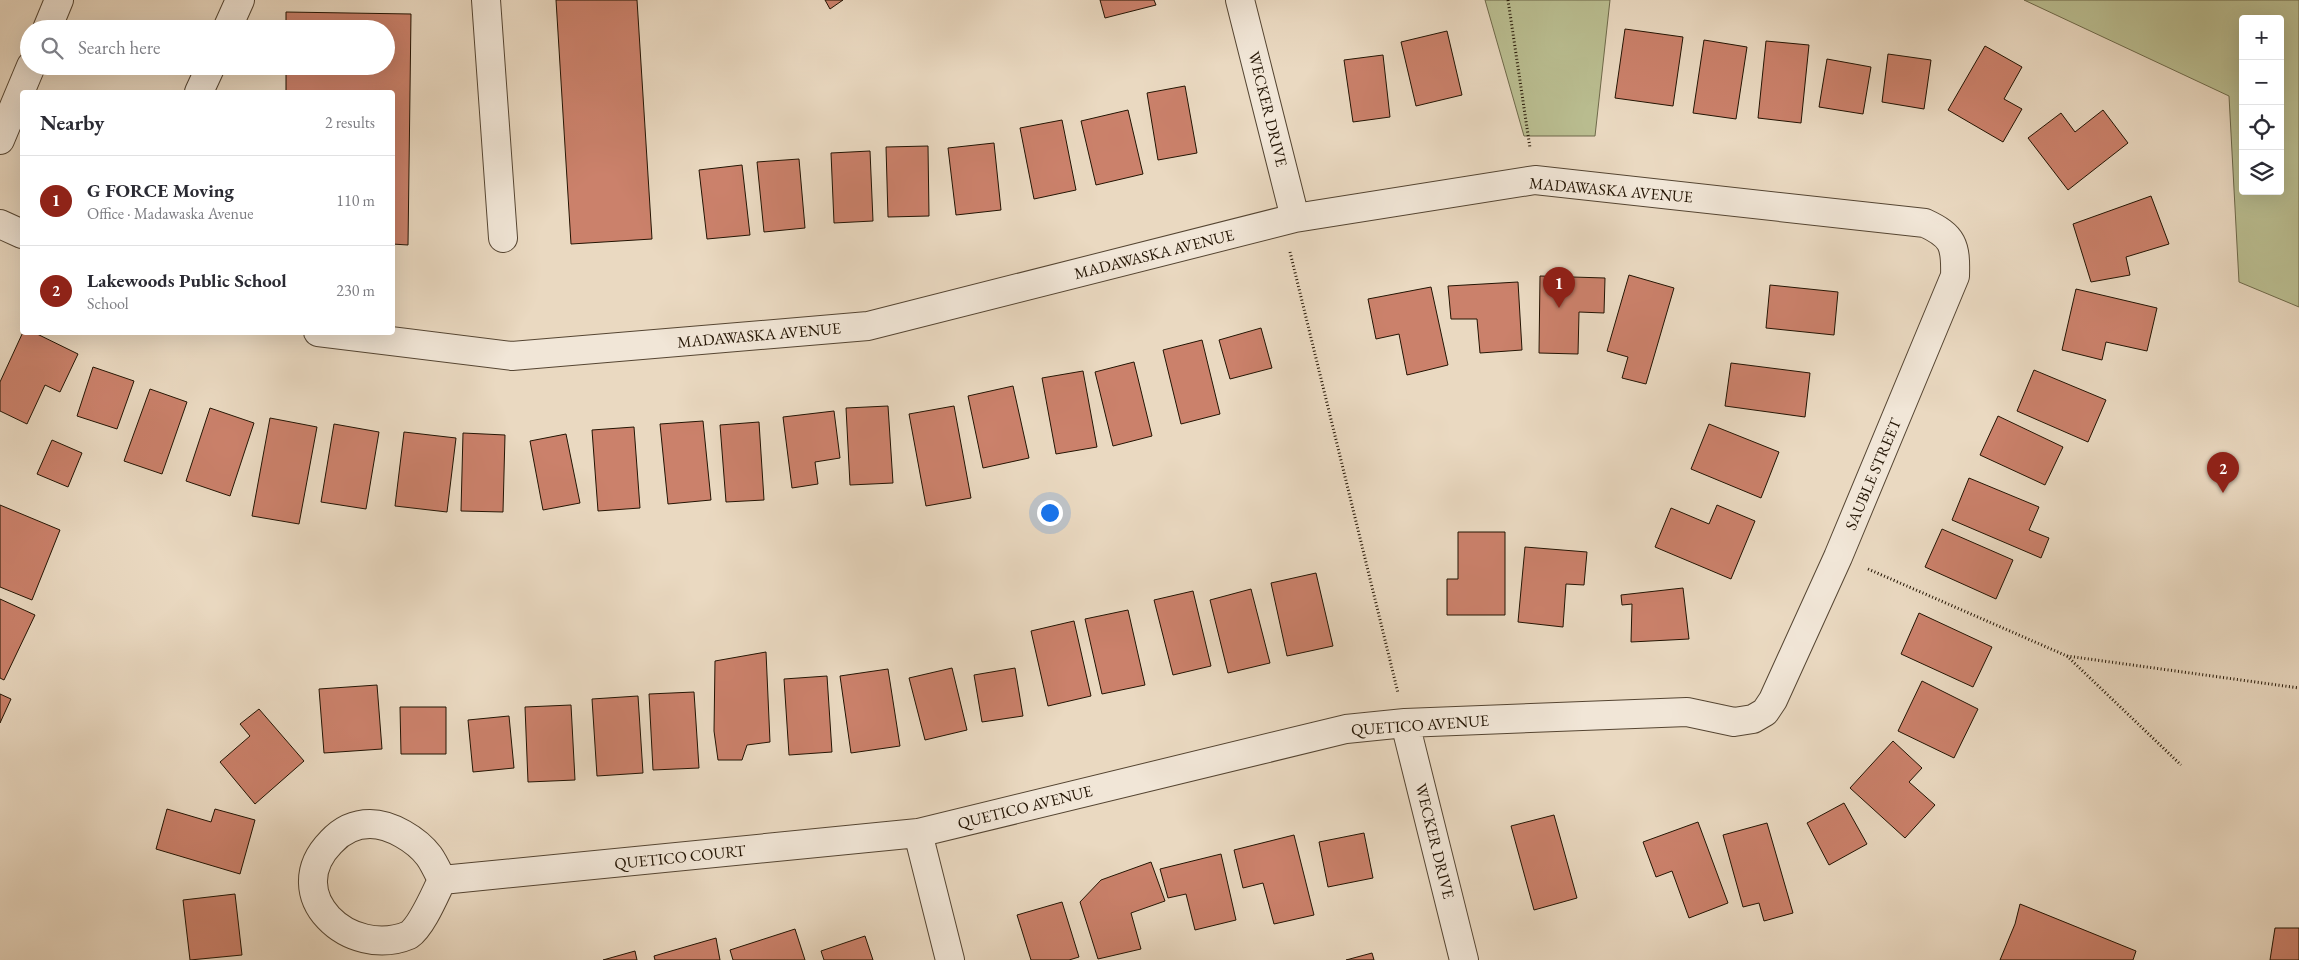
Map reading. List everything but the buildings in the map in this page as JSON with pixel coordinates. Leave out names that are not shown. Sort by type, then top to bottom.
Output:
[{"type":"street","points":[[51,20],[59,0]]},
{"type":"street","points":[[231,20],[240,0]]},
{"type":"street","points":[[486,0],[503,238]]},
{"type":"street","name":"WECKER DRIVE","points":[[1240,0],[1289,220]]},
{"type":"street","points":[[21,90],[27,75]]},
{"type":"street","points":[[200,90],[207,75]]},
{"type":"street","points":[[0,140],[20,92]]},
{"type":"street","name":"MADAWASKA AVENUE","points":[[342,335],[512,356],[868,326],[1289,220],[1535,180],[1925,223],[1942,231],[1952,243],[1955,257],[1955,276]]},
{"type":"street","points":[[0,224],[20,233]]},
{"type":"street","name":"SAUBLE STREET","points":[[1786,670],[1838,556],[1955,276]]},
{"type":"street","name":"QUETICO AVENUE","points":[[918,833],[1346,729],[1405,723],[1687,712],[1734,722],[1753,719],[1765,712],[1773,700],[1786,670]]},
{"type":"street","name":"WECKER DRIVE","points":[[1405,723],[1464,960]]},
{"type":"street","points":[[356,824],[378,824],[414,842],[429,856],[442,880],[428,910],[410,935],[385,947],[361,946],[340,936],[323,919],[313,893],[313,871],[320,852],[338,834],[356,824]]},
{"type":"street","points":[[918,833],[950,960]]},
{"type":"street","name":"QUETICO COURT","points":[[442,880],[918,833]]},
{"type":"path","points":[[1508,0],[1535,180]]},
{"type":"path","points":[[1289,220],[1405,723]]},
{"type":"path","points":[[1838,556],[2067,656],[2299,688]]},
{"type":"path","points":[[2067,656],[2181,765]]},
{"type":"green space","points":[[1485,0],[1610,0],[1595,136],[1524,136]]},
{"type":"green space","points":[[2024,0],[2299,0],[2299,307],[2239,282],[2229,96]]},
{"type":"place","name":"G FORCE Moving","points":[[1559,308]]},
{"type":"place","name":"Lakewoods Public School","points":[[2223,493]]}]
